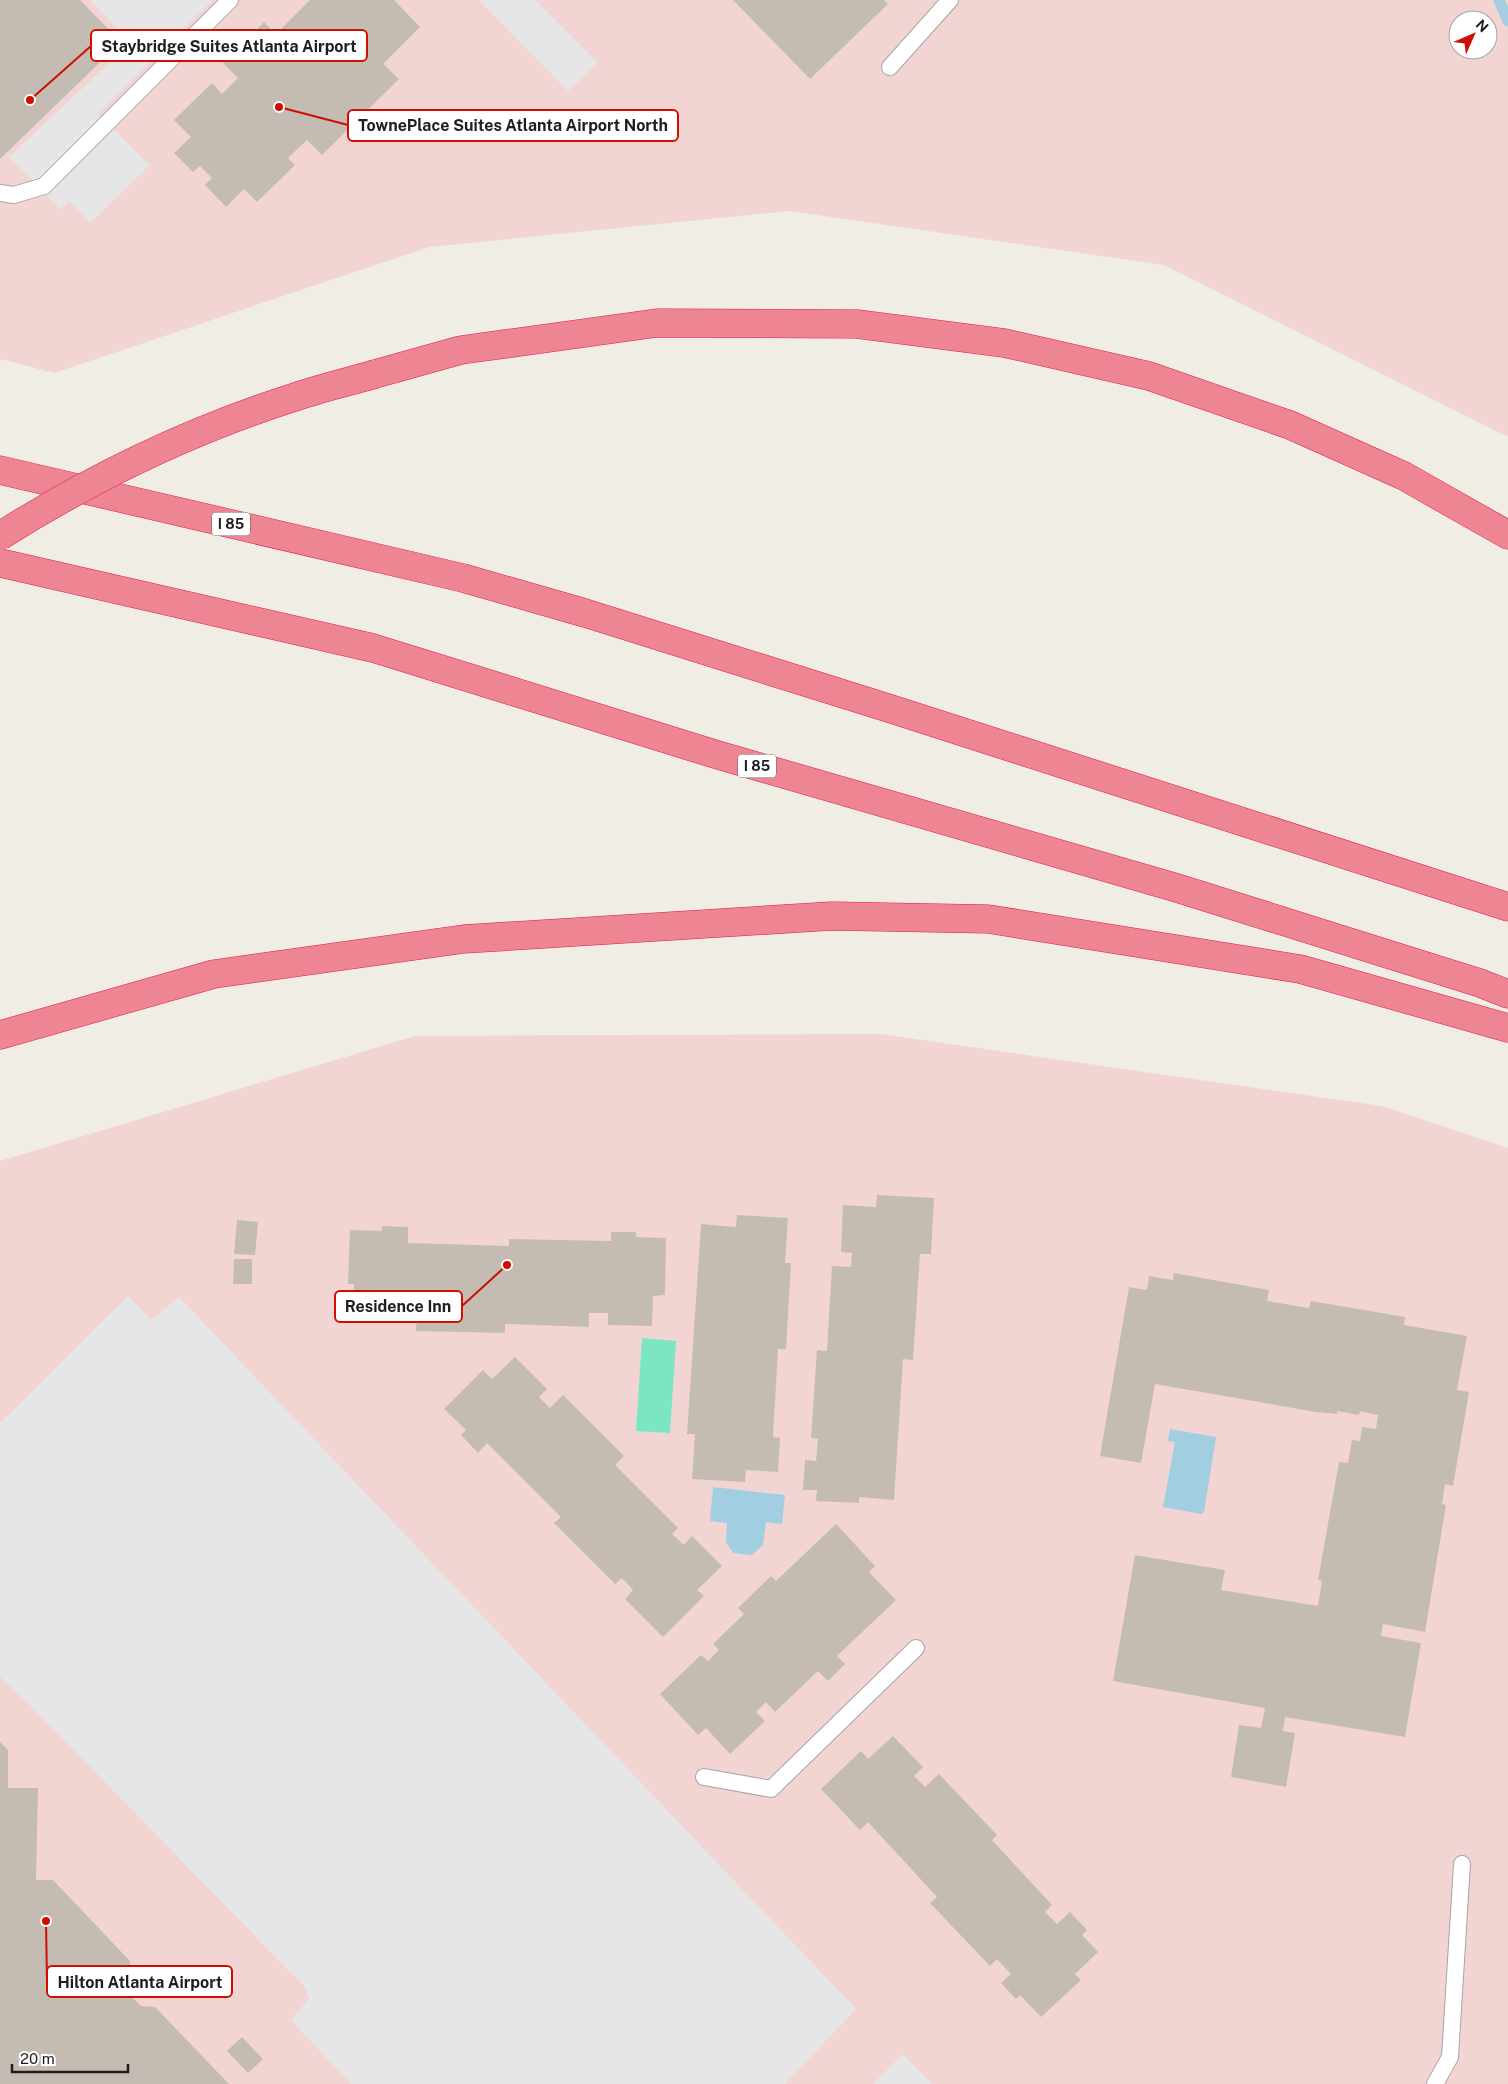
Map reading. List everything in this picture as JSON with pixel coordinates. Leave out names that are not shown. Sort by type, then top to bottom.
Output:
[{"type":"highway","points":[[0,536],[46,508],[129,463],[214,426],[294,397],[461,350],[657,323],[857,324],[1004,343],[1149,376],[1290,425],[1404,476],[1508,535]]},
{"type":"highway","name":"I 85","points":[[0,470],[463,578],[585,613],[895,710],[1508,907]]},
{"type":"highway","name":"I 85","points":[[0,563],[373,648],[718,755],[1177,888],[1480,983],[1508,994]]},
{"type":"highway","points":[[0,1035],[214,974],[464,939],[832,916],[988,919],[1300,969],[1508,1028]]},
{"type":"lane","points":[[0,193],[14,195],[44,186],[230,0]]},
{"type":"lane","points":[[890,67],[950,0]]},
{"type":"lane","points":[[704,1777],[771,1789],[916,1648]]},
{"type":"lane","points":[[1435,2084],[1450,2057],[1462,1864]]},
{"type":"shaded area","points":[[0,0],[1508,0],[1508,437],[1164,265],[789,211],[429,247],[54,373],[0,359]]},
{"type":"shaded area","points":[[90,0],[213,0],[98,114],[150,165],[90,223],[69,201],[61,210],[9,157],[131,43]]},
{"type":"shaded area","points":[[479,0],[535,0],[598,63],[568,91]]},
{"type":"shaded area","points":[[881,1034],[1382,1106],[1508,1148],[1508,2084],[0,2084],[0,1161],[415,1036]]},
{"type":"shaded area","points":[[128,1296],[151,1320],[179,1297],[856,2009],[785,2084],[351,2084],[291,2020],[309,1999],[304,1985],[26,1701],[0,1677],[0,1423]]},
{"type":"shaded area","points":[[903,2054],[932,2084],[873,2084]]},
{"type":"green space","points":[[642,1338],[676,1341],[670,1433],[636,1431]]},
{"type":"water","points":[[1170,1429],[1216,1437],[1204,1512],[1201,1514],[1163,1507],[1175,1442],[1168,1441]]},
{"type":"water","points":[[713,1487],[785,1495],[782,1524],[766,1522],[763,1545],[752,1555],[733,1553],[726,1542],[727,1523],[710,1521]]},
{"type":"building","points":[[0,0],[80,0],[121,42],[0,159]]},
{"type":"building","points":[[310,0],[394,0],[420,27],[383,64],[399,79],[322,155],[307,140],[288,158],[295,165],[257,202],[244,189],[226,207],[205,185],[212,178],[200,166],[193,172],[174,153],[191,137],[174,120],[212,83],[222,94],[238,78],[223,63],[264,22],[276,34]]},
{"type":"building","points":[[733,0],[884,0],[888,4],[810,79]]},
{"type":"building","points":[[877,1195],[934,1198],[931,1254],[920,1254],[913,1360],[903,1359],[894,1500],[859,1497],[859,1503],[816,1501],[817,1490],[803,1490],[805,1460],[816,1461],[818,1439],[811,1438],[817,1350],[827,1351],[832,1266],[851,1267],[852,1253],[841,1252],[843,1205],[876,1207]]},
{"type":"building","points":[[737,1215],[788,1218],[785,1263],[791,1263],[786,1349],[778,1349],[773,1437],[780,1438],[778,1472],[746,1470],[745,1482],[692,1479],[695,1434],[687,1434],[701,1224],[736,1227]]},
{"type":"building","points":[[237,1220],[258,1222],[255,1255],[234,1254]]},
{"type":"building","points":[[382,1226],[408,1227],[408,1243],[509,1246],[509,1239],[611,1241],[611,1232],[636,1232],[636,1237],[666,1238],[665,1295],[653,1296],[652,1326],[608,1325],[608,1313],[589,1313],[589,1327],[505,1324],[505,1333],[416,1331],[417,1311],[402,1311],[401,1319],[353,1317],[354,1284],[348,1284],[350,1230],[382,1231]]},
{"type":"building","points":[[234,1259],[252,1259],[252,1284],[233,1284]]},
{"type":"building","points":[[1174,1273],[1269,1290],[1267,1301],[1309,1308],[1311,1301],[1405,1317],[1404,1325],[1467,1336],[1457,1390],[1469,1392],[1453,1486],[1445,1484],[1442,1504],[1446,1505],[1425,1632],[1383,1624],[1381,1636],[1421,1643],[1405,1737],[1285,1717],[1283,1731],[1295,1733],[1286,1787],[1231,1777],[1239,1725],[1261,1728],[1265,1708],[1113,1681],[1135,1555],[1225,1570],[1221,1590],[1318,1606],[1322,1581],[1318,1580],[1339,1462],[1348,1463],[1352,1440],[1360,1441],[1362,1427],[1376,1429],[1378,1415],[1360,1411],[1359,1415],[1337,1411],[1337,1414],[1316,1412],[1155,1384],[1141,1463],[1100,1456],[1129,1287],[1147,1290],[1149,1276],[1173,1280]]},
{"type":"building","points":[[515,1357],[547,1389],[539,1397],[550,1408],[563,1395],[624,1456],[615,1465],[678,1528],[672,1534],[684,1545],[692,1536],[722,1566],[697,1590],[704,1596],[663,1637],[625,1599],[633,1590],[622,1578],[615,1584],[554,1523],[561,1517],[487,1443],[478,1453],[461,1435],[466,1430],[444,1409],[483,1370],[492,1379]]},
{"type":"building","points":[[836,1524],[875,1566],[869,1572],[896,1600],[837,1656],[845,1664],[828,1681],[818,1671],[775,1712],[766,1702],[756,1712],[765,1721],[730,1754],[706,1728],[698,1735],[660,1694],[701,1655],[708,1661],[719,1650],[713,1644],[744,1614],[738,1608],[771,1576],[776,1581]]},
{"type":"building","points":[[893,1736],[923,1767],[914,1776],[925,1787],[939,1774],[997,1835],[992,1840],[1052,1905],[1045,1912],[1057,1924],[1070,1912],[1087,1930],[1082,1935],[1098,1952],[1075,1974],[1081,1980],[1041,2017],[1020,1995],[1016,1999],[1001,1983],[1011,1974],[997,1959],[990,1966],[930,1903],[937,1897],[868,1822],[860,1830],[821,1789],[861,1751],[868,1759]]},
{"type":"building","points":[[0,1742],[8,1750],[8,1788],[38,1788],[36,1880],[53,1880],[130,1961],[130,1995],[141,2006],[155,2007],[229,2084],[0,2084]]},
{"type":"building","points":[[242,2037],[263,2059],[248,2073],[227,2051]]},
{"type":"waterway","points":[[1499,0],[1508,21]]},
{"type":"place","name":"Staybridge Suites Atlanta Airport","points":[[30,100]]},
{"type":"place","name":"TownePlace Suites Atlanta Airport North","points":[[279,107]]},
{"type":"place","name":"Residence Inn","points":[[507,1265]]},
{"type":"place","name":"Hilton Atlanta Airport","points":[[46,1921]]}]
